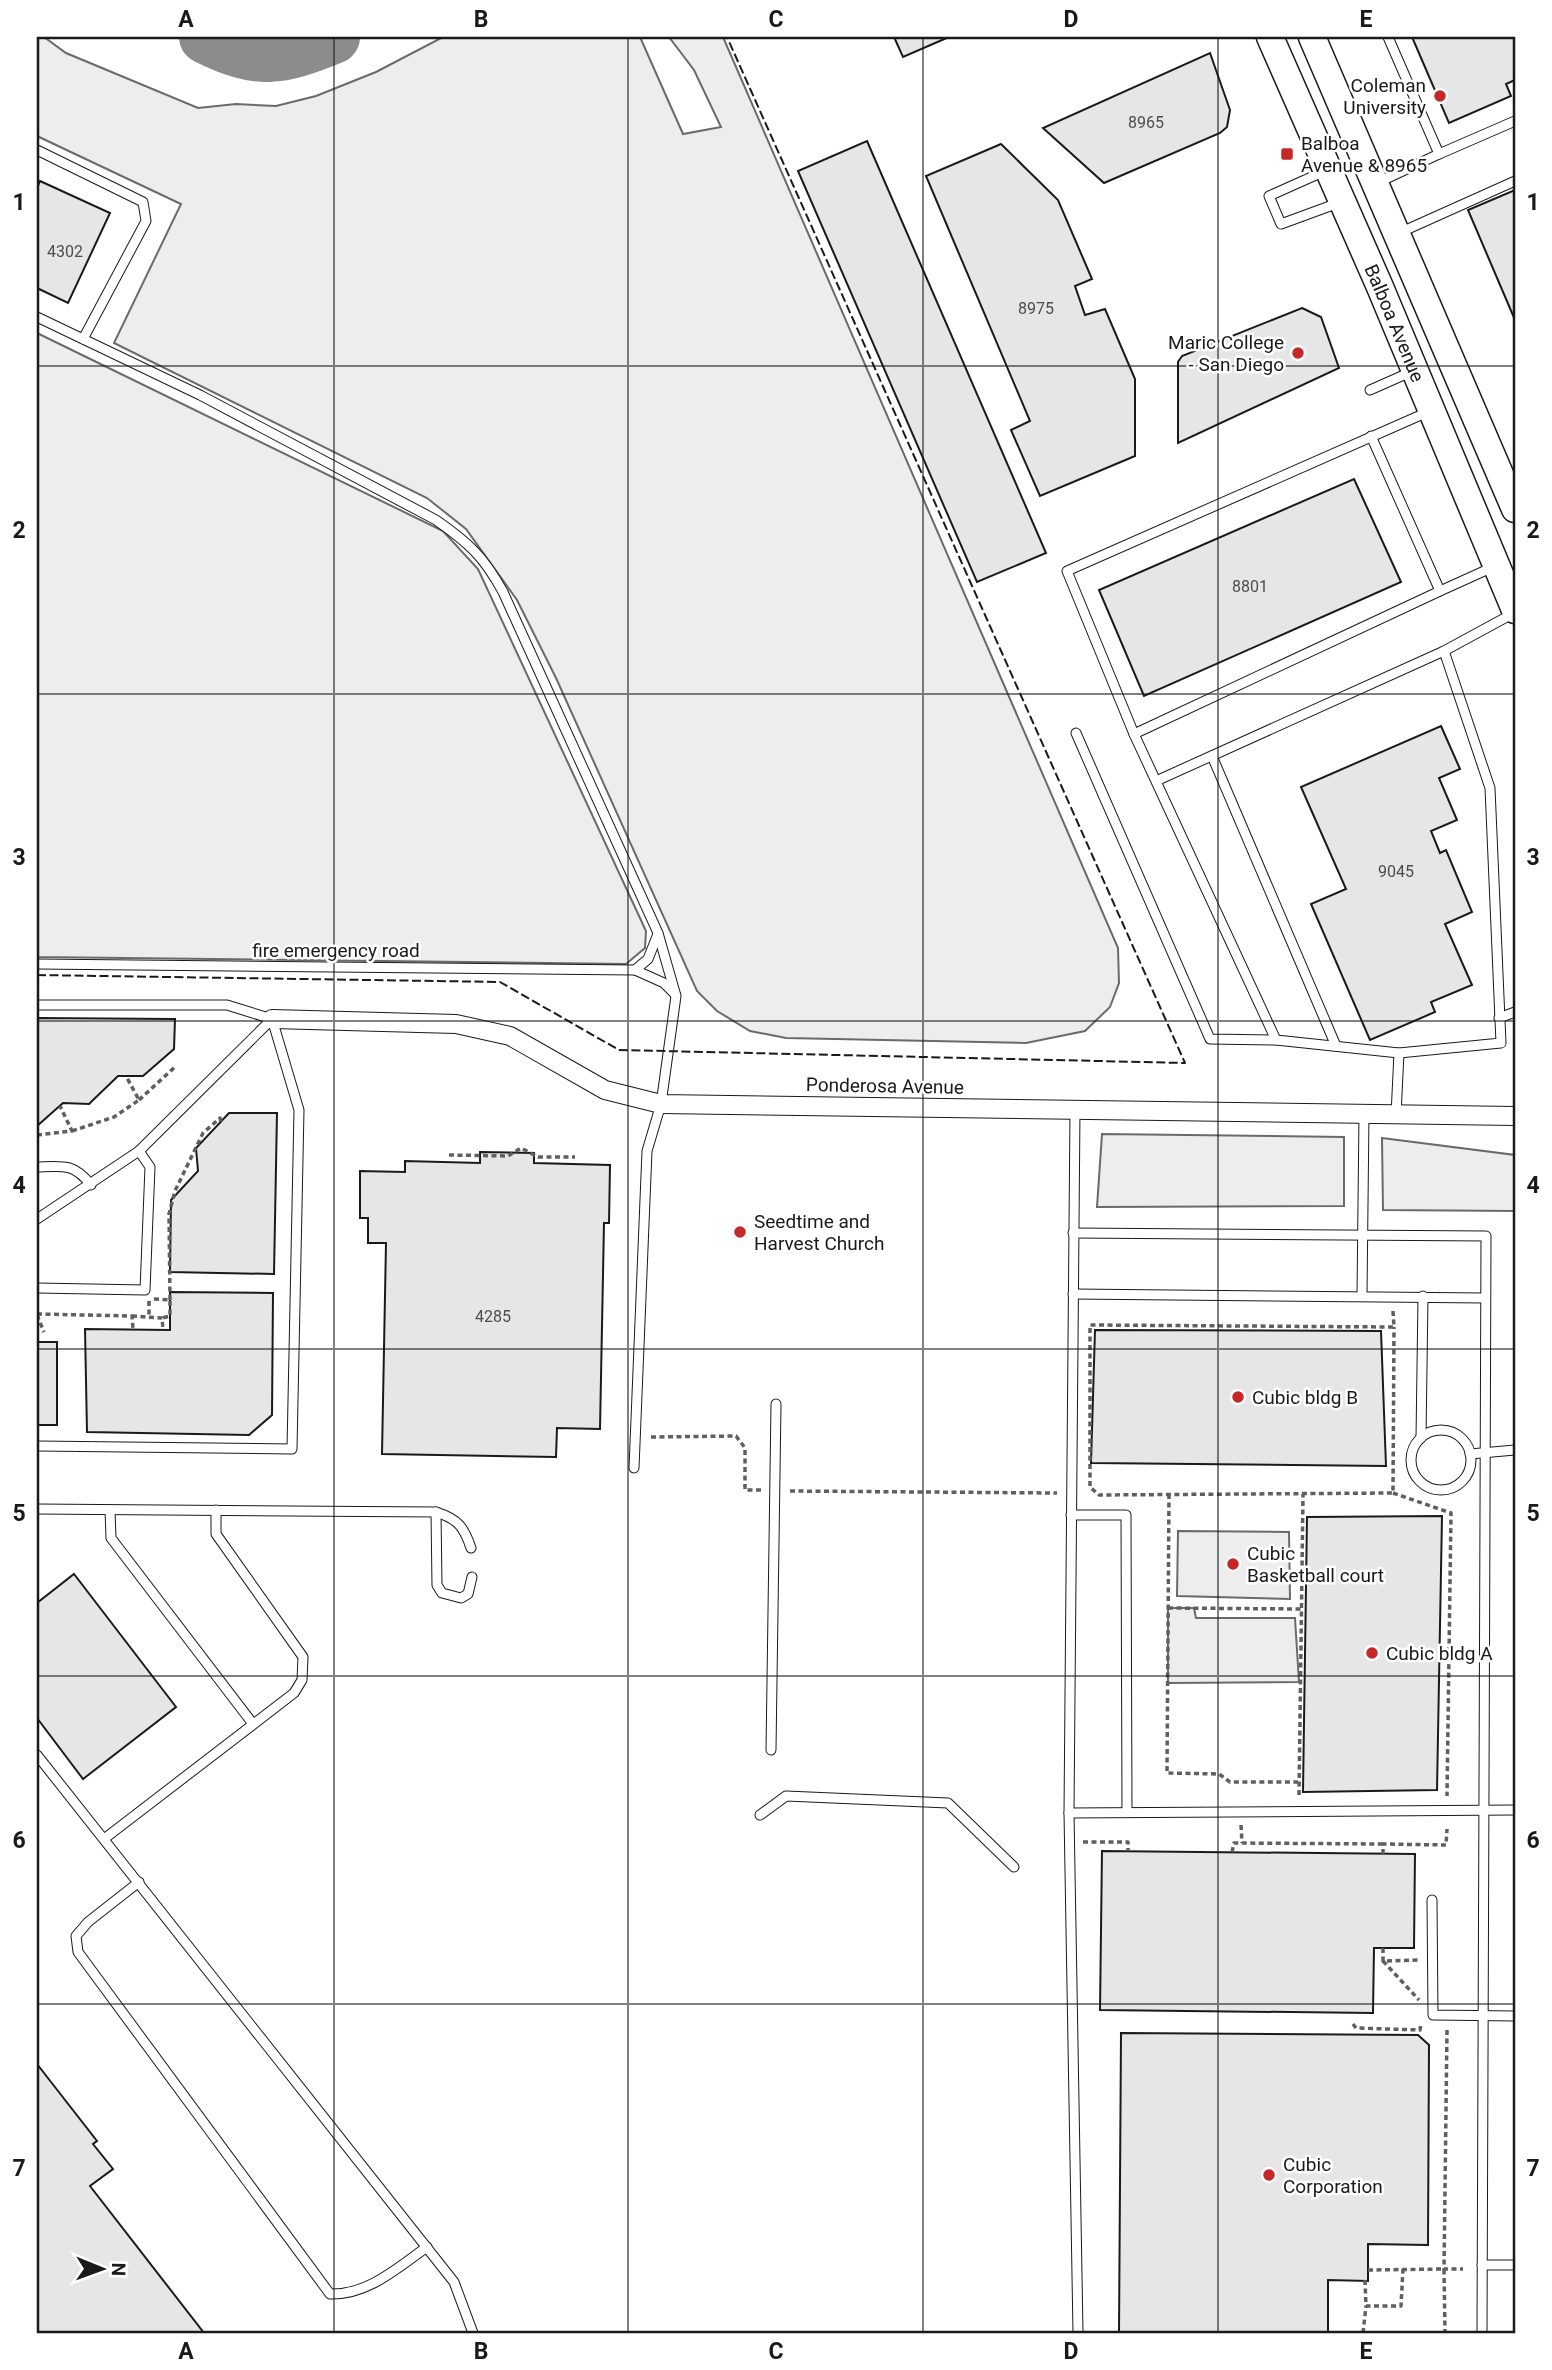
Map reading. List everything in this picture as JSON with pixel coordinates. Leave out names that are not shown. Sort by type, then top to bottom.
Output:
[{"type":"main road","name":"Balboa Avenue","points":[[1270,37],[1498,565],[1515,611]]},
{"type":"main road","name":"Balboa Avenue","points":[[1312,37],[1515,509]]},
{"type":"main road","points":[[1354,230],[1393,222]]},
{"type":"street","name":"Ponderosa Avenue","points":[[272,1019],[456,1024],[510,1036],[605,1090],[662,1104],[1515,1116]]},
{"type":"lane","points":[[1388,37],[1439,154]]},
{"type":"lane","points":[[1376,183],[1515,121]]},
{"type":"lane","points":[[37,150],[143,202],[145,221],[83,339]]},
{"type":"lane","points":[[1328,169],[1269,196],[1282,224],[1342,201]]},
{"type":"lane","points":[[1393,222],[1515,181]]},
{"type":"lane","points":[[37,317],[200,395],[436,520],[472,545],[489,566],[658,933],[676,996],[662,1104],[647,1151],[634,1468]]},
{"type":"lane","points":[[1370,390],[1414,370]]},
{"type":"lane","points":[[1276,1040],[1134,734],[1067,571],[1431,410]]},
{"type":"lane","points":[[1371,436],[1440,591]]},
{"type":"lane","points":[[1134,734],[1498,565]]},
{"type":"lane","points":[[1156,781],[1444,651],[1515,611]]},
{"type":"lane","points":[[1076,733],[1210,1039],[1276,1040],[1399,1052],[1501,1043],[1490,788],[1444,651]]},
{"type":"lane","points":[[1212,756],[1336,1046]]},
{"type":"lane","points":[[635,970],[648,959],[658,933]]},
{"type":"lane","name":"fire emergency road","points":[[37,964],[635,970],[664,983],[676,996]]},
{"type":"lane","points":[[37,1005],[227,1005],[272,1019]]},
{"type":"lane","points":[[1499,1018],[1515,1012]]},
{"type":"lane","points":[[37,1219],[139,1151],[272,1019]]},
{"type":"lane","points":[[37,1446],[292,1449],[299,1110],[272,1019]]},
{"type":"lane","points":[[1396,1115],[1399,1052]]},
{"type":"lane","points":[[1074,1110],[1069,1812],[1078,2333]]},
{"type":"lane","points":[[1362,1295],[1364,1114]]},
{"type":"lane","points":[[37,1288],[145,1290],[150,1167],[139,1151]]},
{"type":"lane","points":[[37,1167],[71,1167],[79,1170],[91,1185]]},
{"type":"lane","points":[[1073,1233],[1486,1236],[1481,1810],[1484,2015],[1482,2333]]},
{"type":"lane","points":[[1073,1294],[1485,1298]]},
{"type":"lane","points":[[1421,1438],[1423,1296]]},
{"type":"lane","points":[[771,1750],[776,1404]]},
{"type":"lane","points":[[1435,1430],[1446,1430],[1464,1440],[1470,1454],[1469,1469],[1459,1484],[1451,1488],[1432,1489],[1417,1478],[1413,1469],[1413,1450],[1421,1438],[1435,1430]]},
{"type":"lane","points":[[1470,1454],[1515,1450]]},
{"type":"lane","points":[[37,1509],[436,1512],[455,1518],[465,1530],[471,1548]]},
{"type":"lane","points":[[110,1510],[111,1538],[253,1724]]},
{"type":"lane","points":[[104,1839],[294,1693],[302,1680],[303,1657],[216,1534],[216,1510]]},
{"type":"lane","points":[[436,1512],[437,1586],[443,1593],[461,1598],[468,1594],[472,1577]]},
{"type":"lane","points":[[1071,1515],[1126,1515],[1127,1812]]},
{"type":"lane","points":[[37,1755],[454,2282],[473,2333]]},
{"type":"lane","points":[[760,1815],[786,1796],[948,1803],[1014,1867]]},
{"type":"lane","points":[[1069,1812],[1515,1810]]},
{"type":"lane","points":[[139,1882],[88,1922],[76,1936],[78,1952],[330,2294],[348,2295],[369,2287],[427,2248]]},
{"type":"lane","points":[[1432,1900],[1433,2015],[1515,2016]]},
{"type":"lane","points":[[1482,2265],[1515,2265]]},
{"type":"path","points":[[37,1135],[72,1131],[114,1117],[139,1100],[176,1066]]},
{"type":"path","points":[[126,1076],[139,1100]]},
{"type":"path","points":[[60,1106],[72,1131]]},
{"type":"path","points":[[44,1332],[37,1314],[162,1318],[170,1316],[169,1214],[175,1191],[203,1133],[220,1118],[221,1122]]},
{"type":"path","points":[[449,1155],[508,1156],[521,1148],[538,1157],[575,1157]]},
{"type":"path","points":[[149,1317],[149,1298],[170,1300]]},
{"type":"path","points":[[1393,1309],[1393,1493]]},
{"type":"path","points":[[132,1316],[133,1329]]},
{"type":"path","points":[[162,1318],[163,1329]]},
{"type":"path","points":[[1394,1327],[1090,1325],[1090,1487],[1099,1495],[1393,1493],[1451,1513],[1447,1796],[1434,1796]]},
{"type":"path","points":[[651,1437],[736,1436],[745,1448],[745,1490],[761,1490]]},
{"type":"path","points":[[790,1491],[1058,1493]]},
{"type":"path","points":[[1303,1493],[1297,1795],[1311,1796]]},
{"type":"path","points":[[1169,1494],[1167,1773],[1219,1774],[1230,1782],[1298,1782]]},
{"type":"path","points":[[1168,1608],[1301,1609]]},
{"type":"path","points":[[1241,1825],[1242,1843]]},
{"type":"path","points":[[1232,1852],[1234,1843],[1446,1845],[1447,1829]]},
{"type":"path","points":[[1070,1842],[1128,1842],[1128,1851]]},
{"type":"path","points":[[1383,1844],[1383,1854]]},
{"type":"path","points":[[1383,1948],[1383,1961],[1422,2003],[1422,1993]]},
{"type":"path","points":[[1383,1961],[1422,1960],[1422,1971]]},
{"type":"path","points":[[1420,2030],[1421,2017]]},
{"type":"path","points":[[1353,2024],[1356,2028],[1433,2030]]},
{"type":"path","points":[[1445,2333],[1447,2030]]},
{"type":"path","points":[[1366,2306],[1401,2306],[1403,2269]]},
{"type":"path","points":[[1368,2270],[1463,2269]]},
{"type":"path","points":[[1363,2333],[1365,2280]]},
{"type":"shaded area","points":[[37,37],[44,37],[66,53],[198,108],[236,104],[276,106],[316,96],[376,72],[443,37],[640,37],[683,134],[721,127],[694,70],[669,37],[723,37],[1118,948],[1119,983],[1110,1007],[1085,1031],[1026,1043],[786,1038],[750,1031],[717,1011],[697,991],[556,678],[517,600],[466,529],[427,498],[114,343],[181,204],[37,136]]},
{"type":"shaded area","points":[[37,333],[443,531],[478,569],[646,931],[645,948],[626,964],[37,957]]},
{"type":"shaded area","points":[[1102,1134],[1344,1137],[1344,1206],[1097,1207]]},
{"type":"shaded area","points":[[1382,1138],[1515,1155],[1515,1211],[1383,1210]]},
{"type":"shaded area","name":"Cubic Basketball court","points":[[1178,1531],[1289,1532],[1290,1599],[1177,1596]]},
{"type":"shaded area","points":[[1168,1608],[1194,1608],[1196,1618],[1295,1618],[1299,1682],[1168,1683]]},
{"type":"building","points":[[894,37],[949,37],[903,57]]},
{"type":"building","points":[[1412,37],[1515,37],[1515,80],[1506,84],[1511,96],[1449,123]]},
{"type":"building","points":[[1210,53],[1230,110],[1227,127],[1220,133],[1104,183],[1043,128]]},
{"type":"building","points":[[867,141],[1046,553],[977,582],[798,171]]},
{"type":"building","points":[[1001,144],[1058,200],[1092,279],[1075,286],[1085,315],[1105,309],[1135,379],[1135,456],[1040,496],[1011,430],[1030,421],[926,176]]},
{"type":"building","points":[[40,181],[110,213],[68,303],[37,288],[37,188]]},
{"type":"building","points":[[1515,190],[1515,320],[1468,210]]},
{"type":"building","points":[[1302,308],[1321,317],[1339,368],[1178,443],[1178,362],[1182,356]]},
{"type":"building","points":[[1354,479],[1401,582],[1144,696],[1099,590]]},
{"type":"building","points":[[1441,726],[1460,769],[1439,778],[1457,820],[1431,831],[1440,853],[1446,850],[1472,912],[1445,924],[1472,985],[1431,1002],[1435,1012],[1370,1040],[1311,904],[1346,889],[1301,787]]},
{"type":"building","points":[[37,1018],[175,1019],[174,1049],[143,1076],[118,1076],[89,1104],[63,1103],[37,1126]]},
{"type":"building","points":[[229,1113],[277,1113],[274,1274],[170,1272],[171,1200],[198,1171],[196,1148]]},
{"type":"building","points":[[480,1152],[534,1153],[534,1163],[610,1165],[609,1223],[604,1223],[600,1429],[557,1428],[556,1457],[382,1454],[386,1243],[368,1243],[368,1218],[360,1218],[360,1171],[405,1172],[405,1161],[480,1163]]},
{"type":"building","points":[[170,1292],[273,1293],[272,1415],[249,1435],[87,1432],[85,1329],[170,1330]]},
{"type":"building","name":"Cubic bldg B","points":[[1095,1330],[1381,1331],[1386,1466],[1091,1463]]},
{"type":"building","points":[[37,1342],[57,1342],[57,1425],[37,1425]]},
{"type":"building","name":"Cubic bldg A","points":[[1442,1516],[1437,1790],[1303,1792],[1307,1517]]},
{"type":"building","points":[[74,1574],[176,1707],[83,1779],[37,1718],[37,1603]]},
{"type":"building","points":[[1102,1851],[1415,1854],[1414,1948],[1374,1948],[1373,2013],[1100,2010]]},
{"type":"building","points":[[1121,2033],[1418,2035],[1429,2045],[1428,2245],[1368,2244],[1368,2281],[1328,2280],[1328,2333],[1119,2333]]},
{"type":"building","points":[[37,2064],[97,2141],[93,2144],[113,2169],[90,2186],[204,2333],[37,2333]]},
{"type":"taxiway","points":[[206,37],[241,51],[269,55],[298,50],[333,37]]},
{"type":"fence","points":[[37,975],[500,982],[619,1050],[1185,1063],[727,37]]},
{"type":"place","name":"Coleman University","points":[[1440,96]]},
{"type":"place","name":"Balboa Avenue & 8965","points":[[1287,154]]},
{"type":"place","name":"Maric College - San Diego","points":[[1298,353]]},
{"type":"place","name":"Seedtime and Harvest Church","points":[[740,1232]]},
{"type":"place","name":"Cubic bldg B","points":[[1238,1397]]},
{"type":"place","name":"Cubic Basketball court","points":[[1233,1564]]},
{"type":"place","name":"Cubic bldg A","points":[[1372,1653]]},
{"type":"place","name":"Cubic Corporation","points":[[1269,2175]]}]
